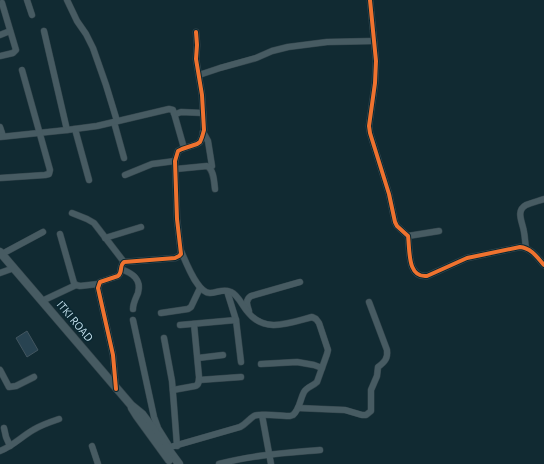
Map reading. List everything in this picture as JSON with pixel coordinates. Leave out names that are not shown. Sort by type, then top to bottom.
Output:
[{"type":"street","points":[[27,0],[32,15]]},
{"type":"street","points":[[67,0],[93,48],[106,85],[124,158]]},
{"type":"street","points":[[370,0],[376,61],[369,126],[370,133],[389,194],[395,222],[397,226],[408,236],[411,264],[414,270],[422,277],[428,276],[467,258],[520,247],[529,249],[544,265]]},
{"type":"street","points":[[0,56],[16,50],[2,3]]},
{"type":"street","points":[[0,35],[10,31]]},
{"type":"street","points":[[44,31],[67,130]]},
{"type":"street","points":[[171,447],[240,426],[255,415],[293,415],[298,408],[303,393],[306,389],[317,382],[328,350],[319,323],[312,317],[282,324],[268,325],[261,323],[249,314],[232,292],[222,290],[208,293],[204,292],[200,288],[181,251],[177,219],[176,161],[178,151],[200,142],[203,132],[202,95],[196,59],[196,32]]},
{"type":"street","points":[[199,75],[288,47],[327,42],[374,41]]},
{"type":"street","points":[[0,178],[41,176],[49,174],[50,170],[22,70]]},
{"type":"street","points":[[0,127],[1,137],[40,133],[97,126],[169,109],[173,110],[184,148]]},
{"type":"street","points":[[174,113],[203,113]]},
{"type":"street","points":[[75,129],[89,180]]},
{"type":"street","points":[[203,132],[208,141],[212,166]]},
{"type":"street","points":[[125,175],[152,164],[176,161]]},
{"type":"street","points":[[176,169],[208,166],[212,170],[215,189]]},
{"type":"street","points":[[526,248],[520,212],[522,208],[544,199]]},
{"type":"street","points":[[72,213],[92,221],[124,262]]},
{"type":"street","points":[[105,238],[141,228]]},
{"type":"street","points":[[408,236],[439,231]]},
{"type":"street","points":[[1,253],[43,232]]},
{"type":"street","points":[[60,234],[74,283],[76,285]]},
{"type":"street","points":[[124,262],[176,258],[181,254],[181,251]]},
{"type":"street","name":"ITKI ROAD","points":[[1,253],[131,405]]},
{"type":"street","points":[[42,301],[76,285],[98,284],[118,276],[124,262]]},
{"type":"street","points":[[0,273],[14,268]]},
{"type":"street","points":[[121,269],[130,272],[137,279],[139,284],[133,309]]},
{"type":"street","points":[[249,314],[246,301],[251,296],[300,282]]},
{"type":"street","points":[[98,284],[113,355],[116,389]]},
{"type":"street","points":[[161,313],[188,309],[191,307],[200,288]]},
{"type":"street","points":[[227,291],[236,320],[240,362]]},
{"type":"street","points":[[298,408],[344,410],[362,415],[366,415],[371,410],[372,386],[377,376],[378,367],[386,360],[387,350],[368,302]]},
{"type":"street","points":[[133,320],[154,417],[158,428],[171,447],[178,464]]},
{"type":"street","points":[[180,325],[236,320]]},
{"type":"street","points":[[173,390],[197,386],[199,380],[194,324]]},
{"type":"street","points":[[164,338],[173,390],[171,447]]},
{"type":"street","points":[[198,358],[223,355]]},
{"type":"street","points":[[261,364],[297,362],[322,368]]},
{"type":"street","points":[[0,370],[9,387],[16,386],[34,377]]},
{"type":"street","points":[[199,380],[241,377]]},
{"type":"street","points":[[131,405],[142,414],[171,447]]},
{"type":"street","points":[[131,405],[137,416],[172,464]]},
{"type":"street","points":[[262,415],[271,464]]},
{"type":"street","points":[[0,451],[14,444],[33,430],[51,421],[59,419]]},
{"type":"street","points":[[4,428],[10,446]]},
{"type":"street","points":[[92,446],[98,464]]},
{"type":"street","points":[[219,464],[269,455],[320,450]]},
{"type":"building","points":[[27,331],[38,350],[27,357],[16,338]]},
{"type":"cycle path","points":[[370,0],[376,61],[375,83],[369,126],[370,133],[389,194],[395,222],[397,226],[408,236],[411,262],[416,273],[427,276],[467,258],[520,247],[531,251],[544,265]]},
{"type":"cycle path","points":[[116,389],[113,355],[98,288],[100,282],[118,276],[124,262],[175,258],[181,254],[177,219],[175,161],[178,151],[200,142],[204,130],[202,95],[196,59],[196,32]]}]
